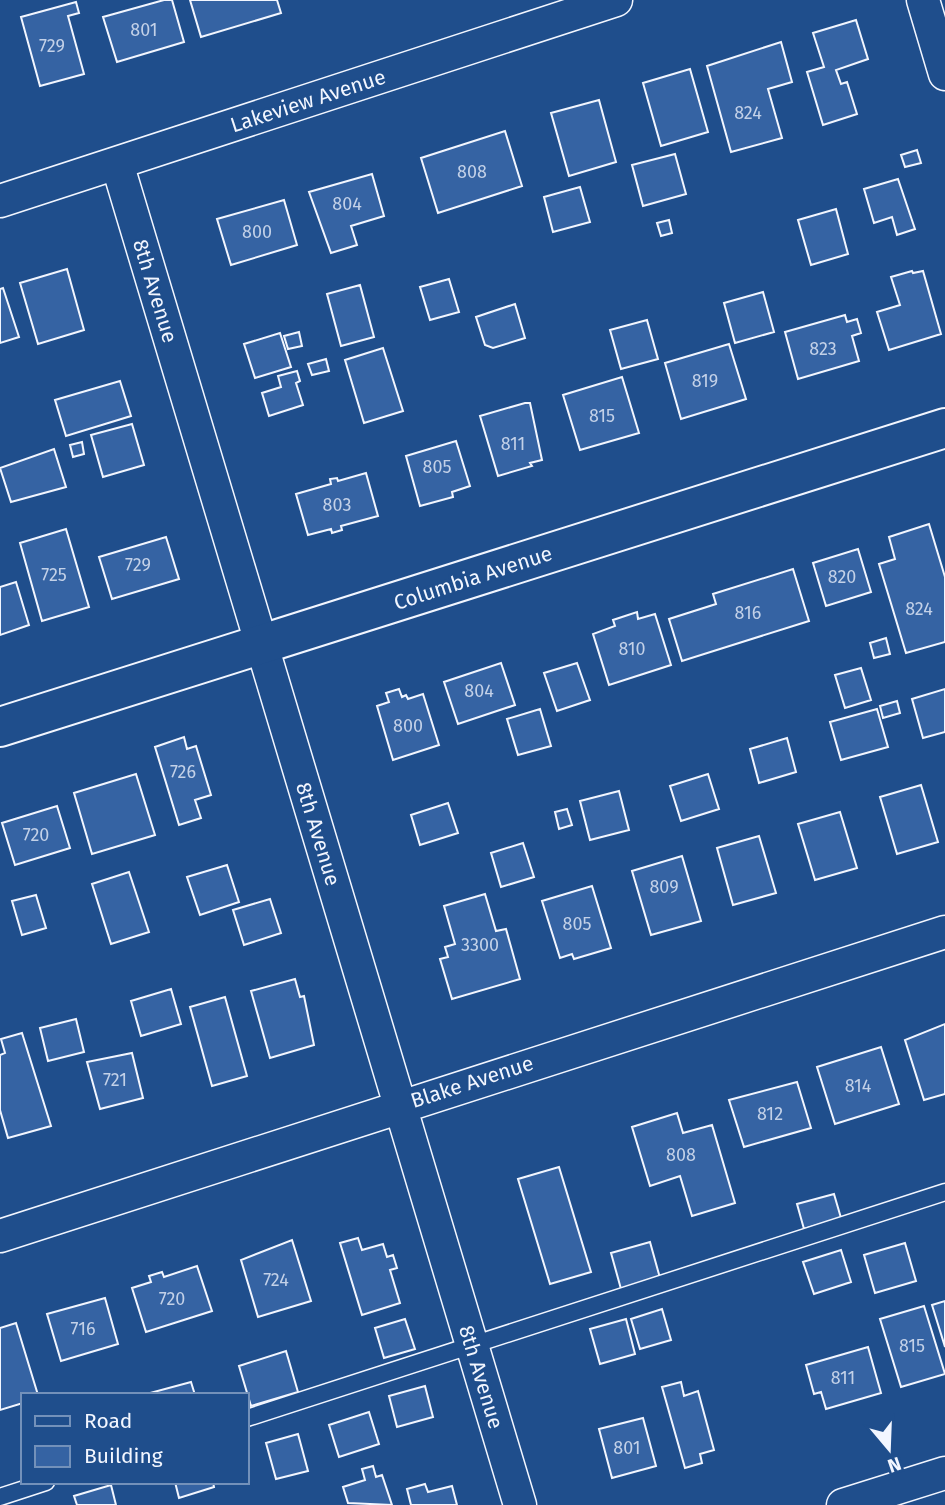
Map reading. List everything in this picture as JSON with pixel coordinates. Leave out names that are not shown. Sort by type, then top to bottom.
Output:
[{"type":"street","name":"Lakeview Avenue","points":[[0,201],[616,0]]},
{"type":"street","points":[[923,0],[945,74]]},
{"type":"street","name":"8th Avenue","points":[[117,163],[520,1505]]},
{"type":"street","name":"Columbia Avenue","points":[[0,727],[945,428]]},
{"type":"street","name":"Blake Avenue","points":[[0,1236],[399,1105],[945,932]]},
{"type":"street","points":[[843,1505],[945,1473]]},
{"type":"lane","points":[[248,1418],[945,1192]]},
{"type":"lane","points":[[0,1497],[40,1484]]},
{"type":"building","points":[[172,0],[184,42],[117,62],[103,17]]},
{"type":"building","points":[[190,0],[277,0],[281,13],[201,37]]},
{"type":"building","points":[[76,2],[79,13],[68,16],[84,74],[40,86],[21,17]]},
{"type":"building","points":[[856,20],[868,59],[836,70],[841,84],[847,82],[857,114],[823,125],[807,72],[824,67],[813,33]]},
{"type":"building","points":[[781,42],[792,82],[768,89],[782,138],[731,152],[707,66]]},
{"type":"building","points":[[690,69],[708,132],[661,146],[643,83]]},
{"type":"building","points":[[599,100],[616,162],[569,176],[551,113]]},
{"type":"building","points":[[505,131],[522,186],[438,213],[421,158]]},
{"type":"building","points":[[917,150],[921,163],[905,167],[901,155]]},
{"type":"building","points":[[675,154],[686,194],[643,206],[632,165]]},
{"type":"building","points":[[372,174],[384,216],[351,226],[357,245],[331,253],[309,192]]},
{"type":"building","points":[[898,179],[915,229],[897,235],[892,217],[874,223],[864,189]]},
{"type":"building","points":[[580,187],[590,222],[553,232],[544,197]]},
{"type":"building","points":[[284,200],[297,245],[231,265],[217,219]]},
{"type":"building","points":[[836,209],[848,254],[811,265],[798,220]]},
{"type":"building","points":[[669,220],[672,233],[661,236],[657,223]]},
{"type":"building","points":[[67,269],[84,330],[38,344],[20,283]]},
{"type":"building","points":[[923,271],[941,334],[889,350],[877,312],[900,305],[891,277]]},
{"type":"building","points":[[449,279],[459,312],[430,320],[420,287]]},
{"type":"building","points":[[360,285],[374,337],[341,346],[327,294]]},
{"type":"building","points":[[3,288],[19,337],[0,343],[0,289]]},
{"type":"building","points":[[763,292],[774,332],[735,343],[724,303]]},
{"type":"building","points":[[515,304],[525,338],[493,348],[485,345],[476,317]]},
{"type":"building","points":[[845,315],[847,322],[857,319],[861,333],[852,336],[859,361],[798,379],[785,332]]},
{"type":"building","points":[[647,320],[658,359],[621,369],[610,330]]},
{"type":"building","points":[[299,332],[302,346],[288,349],[284,336]]},
{"type":"building","points":[[280,333],[291,367],[255,378],[244,344]]},
{"type":"building","points":[[729,344],[746,399],[681,419],[665,363]]},
{"type":"building","points":[[383,348],[403,411],[364,423],[345,360]]},
{"type":"building","points":[[326,359],[329,371],[312,375],[308,364]]},
{"type":"building","points":[[297,371],[300,381],[296,383],[303,405],[269,416],[262,393],[281,387],[278,376]]},
{"type":"building","points":[[622,377],[639,433],[580,450],[563,395]]},
{"type":"building","points":[[120,381],[131,416],[66,436],[55,400]]},
{"type":"building","points":[[530,403],[542,460],[530,463],[532,466],[498,476],[480,416]]},
{"type":"building","points":[[132,424],[144,465],[103,477],[91,435]]},
{"type":"building","points":[[456,441],[470,486],[452,492],[453,497],[420,506],[406,456]]},
{"type":"building","points":[[82,442],[84,454],[73,457],[70,445]]},
{"type":"building","points":[[54,449],[66,487],[11,502],[0,468]]},
{"type":"building","points":[[366,473],[378,516],[341,526],[342,530],[332,533],[331,529],[308,535],[296,494],[331,484],[330,479],[337,478],[338,481]]},
{"type":"building","points":[[929,524],[945,577],[945,642],[906,653],[879,564],[895,559],[889,537]]},
{"type":"building","points":[[66,529],[89,607],[42,621],[20,543]]},
{"type":"building","points":[[166,537],[179,579],[112,599],[99,557]]},
{"type":"building","points":[[858,549],[871,592],[826,606],[813,563]]},
{"type":"building","points":[[793,569],[809,621],[682,661],[669,619],[716,604],[713,594]]},
{"type":"building","points":[[16,582],[29,625],[0,635],[0,587]]},
{"type":"building","points":[[637,612],[638,619],[655,614],[671,665],[609,685],[593,634],[615,626],[613,620]]},
{"type":"building","points":[[886,638],[890,654],[874,658],[870,643]]},
{"type":"building","points":[[501,663],[515,705],[458,724],[444,682]]},
{"type":"building","points":[[577,663],[590,700],[557,711],[544,673]]},
{"type":"building","points":[[861,668],[871,700],[845,708],[835,675]]},
{"type":"building","points":[[399,689],[402,697],[406,695],[408,699],[423,694],[439,745],[393,760],[377,706],[389,702],[386,693]]},
{"type":"building","points":[[945,689],[945,732],[923,738],[912,699]]},
{"type":"building","points":[[897,701],[900,713],[883,718],[880,706]]},
{"type":"building","points":[[540,709],[551,746],[518,755],[507,719]]},
{"type":"building","points":[[877,709],[888,747],[841,760],[830,722]]},
{"type":"building","points":[[184,737],[187,749],[196,746],[211,795],[195,800],[201,818],[179,825],[155,747]]},
{"type":"building","points":[[787,738],[796,772],[759,783],[750,749]]},
{"type":"building","points":[[136,774],[155,835],[92,854],[74,793]]},
{"type":"building","points":[[708,774],[719,809],[681,821],[670,786]]},
{"type":"building","points":[[921,785],[938,842],[897,854],[880,797]]},
{"type":"building","points":[[619,791],[629,830],[590,840],[580,801]]},
{"type":"building","points":[[448,803],[458,833],[420,845],[411,815]]},
{"type":"building","points":[[57,806],[70,848],[15,865],[2,823]]},
{"type":"building","points":[[567,809],[572,825],[559,829],[555,812]]},
{"type":"building","points":[[840,812],[857,868],[815,880],[798,824]]},
{"type":"building","points":[[759,836],[776,893],[733,905],[717,848]]},
{"type":"building","points":[[523,843],[534,877],[501,887],[491,853]]},
{"type":"building","points":[[682,856],[701,921],[651,935],[632,871]]},
{"type":"building","points":[[227,865],[239,902],[200,915],[187,877]]},
{"type":"building","points":[[129,872],[149,932],[111,944],[92,884]]},
{"type":"building","points":[[592,886],[611,948],[574,959],[572,954],[560,958],[542,901]]},
{"type":"building","points":[[485,894],[496,931],[506,929],[520,979],[452,999],[440,959],[448,957],[445,947],[455,944],[444,906]]},
{"type":"building","points":[[36,895],[46,928],[22,935],[12,901]]},
{"type":"building","points":[[270,899],[281,933],[244,945],[233,910]]},
{"type":"building","points":[[295,979],[300,997],[304,996],[314,1045],[270,1058],[251,991]]},
{"type":"building","points":[[171,989],[181,1024],[141,1036],[131,1001]]},
{"type":"building","points":[[225,997],[247,1076],[212,1086],[190,1007]]},
{"type":"building","points":[[76,1019],[84,1052],[48,1061],[40,1028]]},
{"type":"building","points":[[945,1024],[945,1094],[924,1100],[905,1040]]},
{"type":"building","points":[[22,1033],[51,1126],[8,1138],[0,1110],[0,1055],[5,1053],[1,1039]]},
{"type":"building","points":[[881,1047],[899,1104],[835,1124],[817,1067]]},
{"type":"building","points":[[132,1053],[143,1098],[100,1109],[87,1062]]},
{"type":"building","points":[[797,1082],[811,1128],[744,1147],[729,1100]]},
{"type":"building","points":[[677,1113],[683,1133],[712,1125],[735,1203],[692,1216],[680,1176],[650,1186],[632,1127]]},
{"type":"building","points":[[559,1167],[591,1272],[550,1284],[518,1179]]},
{"type":"building","points":[[834,1194],[841,1218],[804,1229],[797,1204]]},
{"type":"building","points":[[358,1238],[362,1250],[383,1244],[387,1257],[393,1255],[397,1268],[390,1270],[400,1303],[362,1315],[340,1243]]},
{"type":"building","points":[[292,1240],[311,1301],[258,1317],[241,1260]]},
{"type":"building","points":[[650,1242],[660,1278],[621,1289],[611,1253]]},
{"type":"building","points":[[905,1243],[916,1281],[875,1293],[864,1255]]},
{"type":"building","points":[[841,1250],[851,1282],[814,1294],[803,1262]]},
{"type":"building","points":[[197,1266],[212,1311],[146,1332],[132,1288],[151,1282],[149,1276],[162,1272],[164,1277]]},
{"type":"building","points":[[105,1298],[118,1344],[61,1361],[47,1314]]},
{"type":"building","points":[[945,1301],[945,1347],[932,1305]]},
{"type":"building","points":[[924,1306],[945,1374],[901,1387],[880,1319]]},
{"type":"building","points":[[662,1309],[671,1340],[640,1349],[631,1319]]},
{"type":"building","points":[[405,1319],[415,1349],[384,1358],[375,1328]]},
{"type":"building","points":[[626,1319],[635,1354],[600,1364],[590,1329]]},
{"type":"building","points":[[16,1323],[37,1393],[21,1393],[21,1404],[0,1410],[0,1328]]},
{"type":"building","points":[[868,1347],[881,1393],[826,1409],[821,1392],[814,1394],[806,1365]]},
{"type":"building","points":[[286,1351],[298,1392],[251,1406],[239,1366]]},
{"type":"building","points":[[191,1382],[194,1393],[150,1393]]},
{"type":"building","points":[[681,1382],[684,1396],[698,1391],[714,1450],[700,1454],[702,1463],[685,1468],[662,1387]]},
{"type":"building","points":[[425,1386],[433,1417],[397,1427],[389,1396]]},
{"type":"building","points":[[369,1412],[379,1444],[339,1457],[329,1425]]},
{"type":"building","points":[[643,1418],[656,1466],[612,1478],[599,1429]]},
{"type":"building","points":[[298,1434],[308,1471],[276,1479],[266,1443]]},
{"type":"building","points":[[373,1466],[376,1477],[382,1475],[392,1505],[348,1503],[343,1487],[365,1480],[362,1469]]},
{"type":"building","points":[[176,1484],[213,1484],[214,1487],[179,1498]]},
{"type":"building","points":[[425,1484],[428,1492],[452,1486],[457,1505],[411,1505],[407,1489]]},
{"type":"building","points":[[111,1485],[116,1505],[77,1505],[74,1496]]}]
